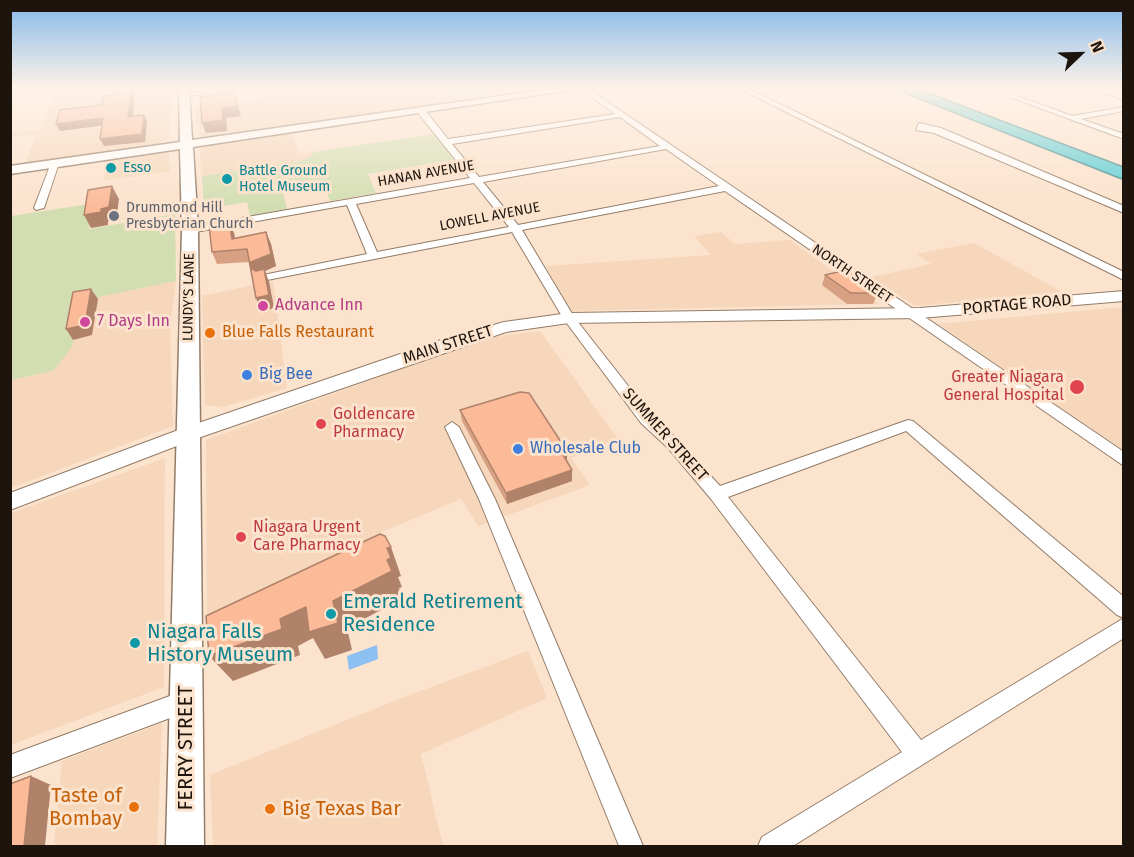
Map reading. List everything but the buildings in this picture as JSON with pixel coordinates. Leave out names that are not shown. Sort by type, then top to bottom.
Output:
[{"type":"highway","points":[[1004,128],[1124,174]]},
{"type":"highway","points":[[1021,128],[1124,167]]},
{"type":"main road","name":"LUNDY'S LANE","points":[[185,128],[190,230],[188,434]]},
{"type":"main road","points":[[10,170],[300,128]]},
{"type":"main road","name":"FERRY STREET","points":[[185,846],[188,434]]},
{"type":"street","name":"SUMMER STREET","points":[[435,128],[515,228],[569,318],[646,419],[717,494],[918,754]]},
{"type":"street","points":[[447,142],[541,128]]},
{"type":"street","name":"NORTH STREET","points":[[638,128],[1124,460]]},
{"type":"street","points":[[822,128],[1124,277]]},
{"type":"street","points":[[1103,128],[1124,137]]},
{"type":"street","points":[[936,131],[1124,210]]},
{"type":"street","name":"HANAN AVENUE","points":[[190,230],[477,178],[666,147]]},
{"type":"street","points":[[39,208],[56,163]]},
{"type":"street","name":"LOWELL AVENUE","points":[[262,278],[724,188]]},
{"type":"street","points":[[350,201],[373,255]]},
{"type":"street","name":"PORTAGE ROAD","points":[[910,313],[1124,296]]},
{"type":"street","name":"MAIN STREET","points":[[10,502],[188,434],[482,333],[513,325],[569,318],[910,313]]},
{"type":"street","points":[[717,494],[908,425],[1124,609]]},
{"type":"street","points":[[452,427],[487,499],[631,846]]},
{"type":"street","points":[[771,846],[1124,627]]},
{"type":"street","points":[[10,766],[186,701]]},
{"type":"shaded area","points":[[170,128],[169,137],[158,144],[24,165],[37,134],[11,137],[10,134],[41,129]]},
{"type":"shaded area","points":[[197,128],[268,128],[199,137]]},
{"type":"shaded area","points":[[292,133],[299,154],[313,152],[314,155],[300,161],[202,176],[200,149],[210,144]]},
{"type":"shaded area","points":[[156,153],[169,154],[170,171],[104,181],[107,160]]},
{"type":"shaded area","points":[[721,232],[735,244],[790,240],[879,304],[569,311],[546,266],[711,255],[694,236]]},
{"type":"shaded area","points":[[974,243],[1062,292],[915,306],[871,277],[931,264],[916,254]]},
{"type":"shaded area","points":[[176,281],[170,326],[173,426],[11,488],[11,380],[53,371],[79,301]]},
{"type":"shaded area","points":[[273,281],[287,388],[223,407],[205,405],[202,296]]},
{"type":"shaded area","name":"Greater Niagara General Hospital","points":[[1123,307],[1123,450],[938,324]]},
{"type":"shaded area","points":[[540,331],[618,439],[571,458],[590,485],[478,526],[461,499],[374,535],[378,562],[207,644],[206,440],[440,355],[499,336]]},
{"type":"shaded area","points":[[165,458],[164,687],[11,745],[11,513]]},
{"type":"shaded area","points":[[528,651],[547,698],[421,754],[443,846],[213,846],[210,775],[407,696]]},
{"type":"shaded area","points":[[162,723],[157,846],[54,846],[62,761]]},
{"type":"green space","points":[[434,134],[453,160],[368,174],[376,193],[330,201],[325,187],[283,193],[287,209],[250,216],[247,202],[204,209],[202,176],[300,161],[313,155],[313,152]]},
{"type":"green space","points":[[96,203],[89,229],[175,214],[176,281],[79,301],[72,347],[53,371],[11,380],[11,216]]},
{"type":"water","points":[[377,645],[378,659],[349,670],[347,656]]},
{"type":"place","name":"Esso","points":[[111,168]]},
{"type":"place","name":"Battle Ground Hotel Museum","points":[[227,179]]},
{"type":"place","name":"Drummond Hill Presbyterian Church","points":[[114,216]]},
{"type":"place","name":"Advance Inn","points":[[263,306]]},
{"type":"place","name":"7 Days Inn","points":[[85,322]]},
{"type":"place","name":"Blue Falls Restaurant","points":[[210,333]]},
{"type":"place","name":"Big Bee","points":[[247,375]]},
{"type":"place","name":"Greater Niagara General Hospital","points":[[1077,387]]},
{"type":"place","name":"Goldencare Pharmacy","points":[[321,424]]},
{"type":"place","name":"Wholesale Club","points":[[518,449]]},
{"type":"place","name":"Niagara Urgent Care Pharmacy","points":[[241,537]]},
{"type":"place","name":"Emerald Retirement Residence","points":[[331,614]]},
{"type":"place","name":"Niagara Falls History Museum","points":[[135,643]]},
{"type":"place","name":"Taste of Bombay","points":[[134,807]]},
{"type":"place","name":"Big Texas Bar","points":[[270,809]]}]
